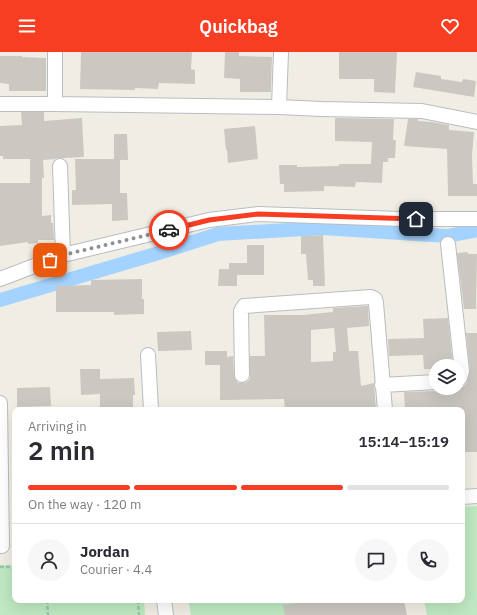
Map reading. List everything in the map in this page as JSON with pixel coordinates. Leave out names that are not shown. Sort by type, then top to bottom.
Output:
[{"type":"street","points":[[55,52],[55,104]]},
{"type":"street","points":[[279,107],[281,52]]},
{"type":"street","points":[[0,104],[279,107],[322,110],[422,111],[477,122]]},
{"type":"street","points":[[60,166],[63,255]]},
{"type":"street","points":[[0,279],[63,255],[209,220],[258,214],[477,220]]},
{"type":"street","points":[[448,244],[461,359]]},
{"type":"street","points":[[242,375],[241,311],[244,306],[370,297],[375,298],[385,407]]},
{"type":"street","points":[[148,355],[150,407]]},
{"type":"street","points":[[382,386],[429,383]]},
{"type":"street","points":[[0,403],[6,546]]},
{"type":"street","points":[[465,496],[477,496]]},
{"type":"street","points":[[164,603],[166,615]]},
{"type":"path","points":[[0,567],[12,567]]},
{"type":"path","points":[[47,603],[48,615]]},
{"type":"path","points":[[138,603],[139,615]]},
{"type":"green space","points":[[477,506],[477,615],[427,615],[425,603],[465,603],[465,507]]},
{"type":"green space","points":[[0,565],[12,565],[12,603],[144,603],[145,615],[0,615]]},
{"type":"green space","points":[[189,603],[339,603],[341,615],[191,615]]},
{"type":"building","points":[[81,52],[192,52],[191,69],[195,70],[195,84],[159,83],[158,89],[135,88],[135,90],[80,89]]},
{"type":"building","points":[[225,52],[239,52],[239,56],[272,57],[271,92],[240,92],[240,79],[224,78]]},
{"type":"building","points":[[339,52],[397,52],[395,93],[374,92],[374,79],[339,79]]},
{"type":"building","points":[[0,56],[46,58],[46,91],[9,91],[9,84],[0,83]]},
{"type":"building","points":[[416,72],[441,76],[441,79],[462,82],[463,79],[476,81],[474,97],[413,87]]},
{"type":"building","points":[[21,112],[44,112],[44,121],[82,118],[84,157],[43,160],[44,178],[42,178],[42,216],[51,215],[54,240],[38,240],[38,243],[28,244],[28,242],[0,246],[0,183],[30,183],[30,159],[3,159],[3,156],[0,156],[0,126],[22,125]]},
{"type":"building","points":[[335,118],[394,119],[393,140],[396,140],[395,158],[388,158],[388,162],[383,162],[382,183],[356,182],[355,187],[324,186],[324,191],[284,192],[284,184],[280,184],[279,165],[297,165],[297,167],[339,166],[339,164],[371,164],[372,142],[335,141]]},
{"type":"building","points":[[408,119],[418,119],[418,121],[449,125],[449,130],[474,132],[472,155],[473,184],[477,184],[477,196],[448,196],[447,149],[404,146]]},
{"type":"building","points":[[255,126],[258,159],[228,163],[224,129]]},
{"type":"building","points":[[114,134],[127,134],[128,160],[120,160],[120,193],[127,193],[128,220],[112,221],[112,204],[72,205],[72,190],[76,190],[75,159],[114,159]]},
{"type":"building","points":[[323,235],[325,286],[313,286],[313,280],[308,280],[306,254],[301,254],[301,236]]},
{"type":"building","points":[[247,245],[264,245],[264,275],[237,275],[237,286],[218,286],[219,269],[229,269],[229,263],[247,263]]},
{"type":"building","points":[[468,252],[468,254],[477,254],[476,309],[464,309],[457,253]]},
{"type":"building","points":[[142,279],[144,314],[114,315],[114,312],[56,312],[56,286],[91,285],[91,280]]},
{"type":"building","points":[[368,306],[369,326],[347,328],[349,351],[358,351],[361,386],[374,383],[376,407],[285,407],[284,399],[220,400],[220,365],[205,365],[205,351],[227,351],[227,357],[233,356],[235,379],[238,383],[247,382],[250,379],[250,356],[265,356],[264,315],[302,315],[333,312],[333,308]],"holes":[[[334,328],[336,352],[333,352],[333,361],[311,362],[311,330]]]},
{"type":"building","points":[[448,318],[452,359],[429,359],[429,369],[424,369],[423,355],[389,356],[388,339],[424,338],[423,319]]},
{"type":"building","points":[[191,331],[192,350],[158,351],[157,332]]},
{"type":"building","points":[[466,333],[477,333],[477,452],[465,452],[465,407],[405,407],[404,392],[429,391],[429,395],[465,395],[465,385],[467,383],[470,370]]},
{"type":"building","points":[[80,369],[100,369],[100,379],[134,378],[135,395],[133,395],[133,407],[100,407],[100,394],[81,395]]},
{"type":"building","points":[[50,387],[51,406],[17,407],[17,388]]},
{"type":"building","points":[[298,603],[405,603],[407,615],[285,615],[283,605]]},
{"type":"waterway","points":[[0,300],[218,234],[322,228],[448,236],[477,230]]},
{"type":"way so far","points":[[50,260],[63,255],[169,230]]},
{"type":"route","points":[[169,230],[209,220],[258,214],[416,219]]}]
